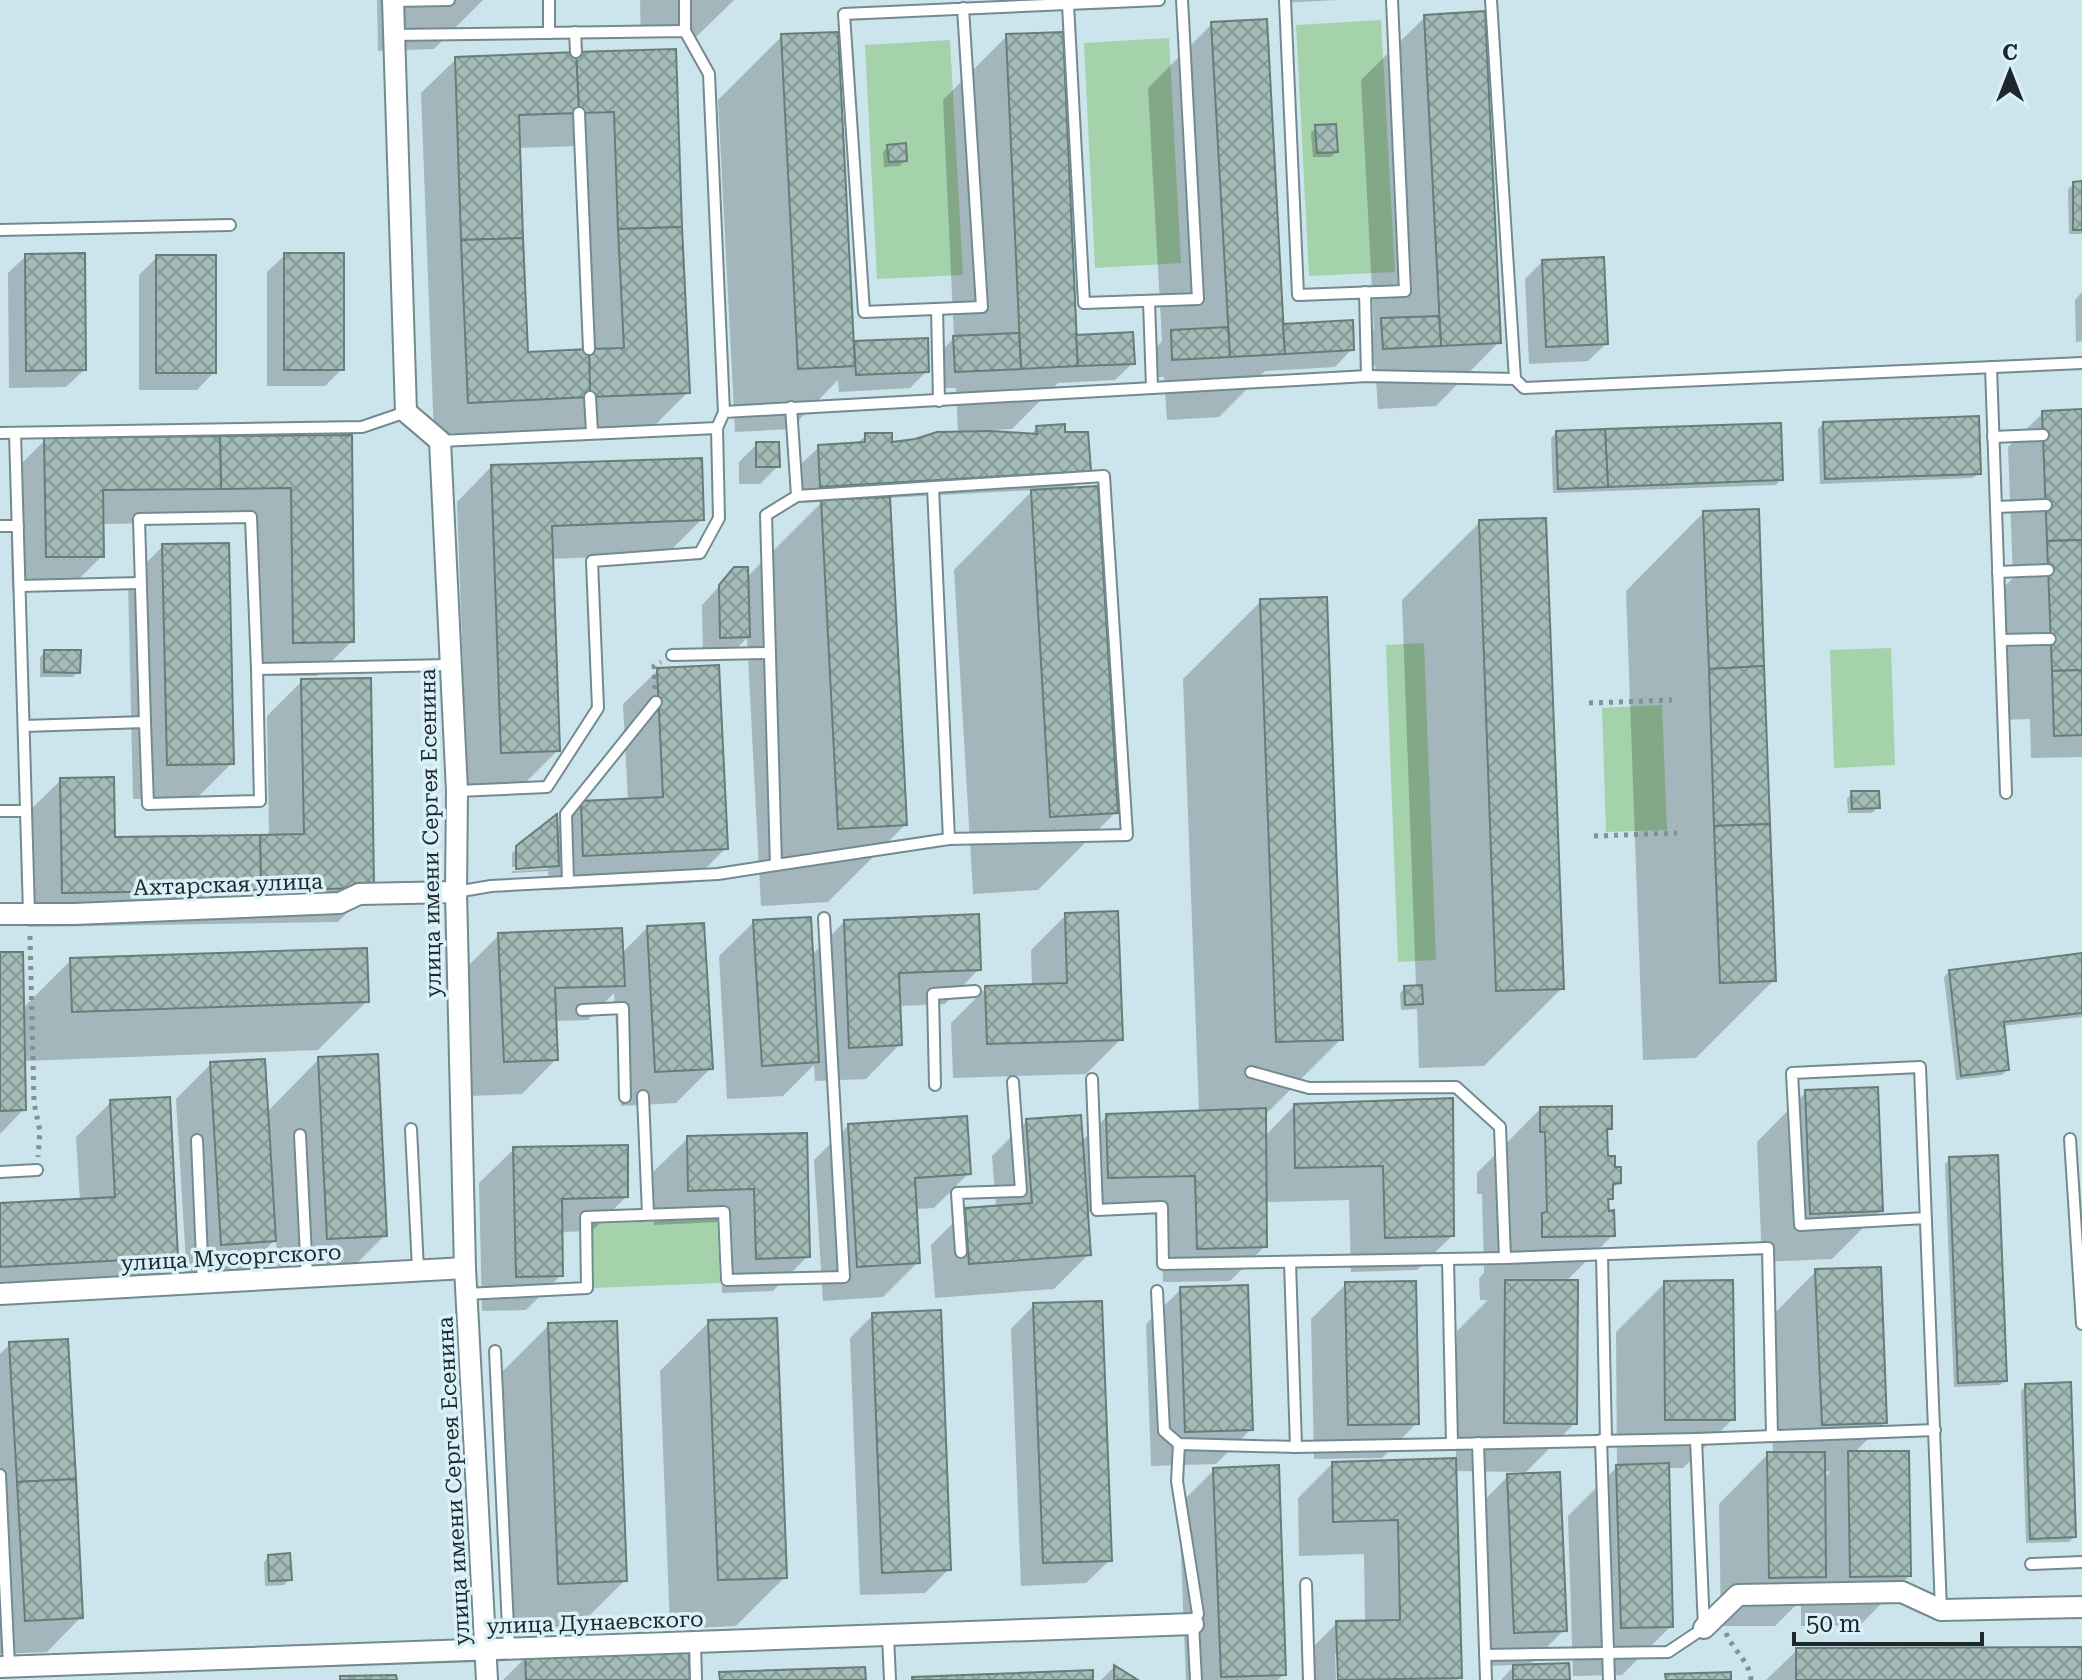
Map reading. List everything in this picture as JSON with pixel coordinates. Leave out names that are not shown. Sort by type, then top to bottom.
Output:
[{"type":"street","points":[[393,0],[406,412],[440,441]]},
{"type":"street","name":"улица имени Сергея Есенина","points":[[440,441],[457,791],[456,892],[465,1268],[487,1680]]},
{"type":"street","name":"Ахтарская улица","points":[[0,914],[340,903],[359,894],[456,892]]},
{"type":"street","name":"улица Мусоргского","points":[[0,1294],[465,1268]]},
{"type":"street","points":[[1711,1621],[1738,1595],[1902,1592],[1941,1610],[2082,1607]]},
{"type":"street","name":"улица Дунаевского","points":[[4,1667],[1193,1624]]},
{"type":"lane","points":[[393,0],[449,0]]},
{"type":"lane","points":[[549,0],[549,33]]},
{"type":"lane","points":[[457,791],[547,787],[598,708],[592,561],[700,553],[719,518],[717,428],[724,412],[709,74],[685,31],[685,0]]},
{"type":"lane","points":[[963,8],[982,307],[864,312],[844,14],[963,8],[1068,5],[1159,0]]},
{"type":"lane","points":[[1068,5],[1084,303],[1198,299],[1182,0]]},
{"type":"lane","points":[[1285,0],[1298,295],[1405,291],[1392,0]]},
{"type":"lane","points":[[1491,0],[1515,379],[1524,388],[2082,363]]},
{"type":"lane","points":[[393,35],[685,31]]},
{"type":"lane","points":[[575,32],[576,52]]},
{"type":"lane","points":[[579,113],[589,349]]},
{"type":"lane","points":[[0,230],[230,225]]},
{"type":"lane","points":[[1365,292],[1367,376]]},
{"type":"lane","points":[[1149,301],[1152,387]]},
{"type":"lane","points":[[937,309],[939,401]]},
{"type":"lane","points":[[1991,367],[2006,793]]},
{"type":"lane","points":[[724,412],[1367,376],[1515,379]]},
{"type":"lane","points":[[590,397],[592,432]]},
{"type":"lane","points":[[791,407],[797,496]]},
{"type":"lane","points":[[0,433],[362,427],[406,412]]},
{"type":"lane","points":[[440,441],[717,428]]},
{"type":"lane","points":[[15,433],[29,913]]},
{"type":"lane","points":[[1993,437],[2043,435]]},
{"type":"lane","points":[[456,892],[491,886],[718,874],[949,839],[1127,835],[1104,476],[797,496],[766,515],[776,865]]},
{"type":"lane","points":[[933,487],[949,839]]},
{"type":"lane","points":[[1996,507],[2046,505]]},
{"type":"lane","points":[[251,517],[260,801],[148,804],[140,583],[139,519],[251,517]]},
{"type":"lane","points":[[0,526],[18,526]]},
{"type":"lane","points":[[1998,572],[2048,570]]},
{"type":"lane","points":[[20,586],[140,583]]},
{"type":"lane","points":[[2001,640],[2050,639]]},
{"type":"lane","points":[[672,655],[770,653]]},
{"type":"lane","points":[[257,669],[450,665]]},
{"type":"lane","points":[[568,882],[566,814],[656,702]]},
{"type":"lane","points":[[24,726],[145,722]]},
{"type":"lane","points":[[0,811],[26,811]]},
{"type":"lane","points":[[466,1294],[587,1288],[586,1217],[648,1214],[724,1212],[727,1280],[844,1277],[824,918]]},
{"type":"lane","points":[[935,1085],[933,994],[975,991]]},
{"type":"lane","points":[[582,1010],[623,1008],[625,1097]]},
{"type":"lane","points":[[1926,1218],[1800,1225],[1792,1073],[1920,1067],[1935,1430],[1941,1610]]},
{"type":"lane","points":[[1251,1072],[1309,1088],[1456,1087],[1500,1127],[1505,1258]]},
{"type":"lane","points":[[1092,1079],[1097,1210],[1162,1207],[1163,1264],[1505,1258],[1768,1248],[1772,1436]]},
{"type":"lane","points":[[961,1252],[957,1193],[1021,1191],[1013,1082]]},
{"type":"lane","points":[[643,1096],[648,1214]]},
{"type":"lane","points":[[411,1129],[418,1269]]},
{"type":"lane","points":[[300,1135],[307,1276]]},
{"type":"lane","points":[[2070,1139],[2082,1324]]},
{"type":"lane","points":[[197,1140],[203,1282]]},
{"type":"lane","points":[[0,1172],[37,1170]]},
{"type":"lane","points":[[1602,1255],[1609,1680]]},
{"type":"lane","points":[[1448,1259],[1452,1444]]},
{"type":"lane","points":[[1290,1262],[1296,1447]]},
{"type":"lane","points":[[1157,1291],[1164,1431],[1179,1444],[1296,1447],[1696,1439],[1935,1430]]},
{"type":"lane","points":[[495,1351],[509,1649]]},
{"type":"lane","points":[[1485,1655],[1668,1652],[1711,1621],[1696,1439]]},
{"type":"lane","points":[[1478,1443],[1486,1680]]},
{"type":"lane","points":[[1179,1444],[1177,1481],[1198,1614],[1193,1624],[1196,1680]]},
{"type":"lane","points":[[0,1475],[4,1667]]},
{"type":"lane","points":[[2031,1564],[2082,1562]]},
{"type":"lane","points":[[1306,1584],[1309,1680]]},
{"type":"lane","points":[[888,1635],[890,1680]]},
{"type":"lane","points":[[695,1642],[696,1680]]},
{"type":"path","points":[[656,702],[654,666],[672,655]]},
{"type":"path","points":[[1589,703],[1672,700]]},
{"type":"path","points":[[1594,836],[1677,833]]},
{"type":"path","points":[[29,913],[34,1103],[40,1131],[37,1170]]},
{"type":"path","points":[[1711,1621],[1750,1669],[1751,1680]]},
{"type":"green space","points":[[1381,20],[1395,272],[1309,276],[1296,25]]},
{"type":"green space","points":[[1169,38],[1181,263],[1095,268],[1084,43]]},
{"type":"green space","points":[[950,40],[963,275],[877,279],[865,45]]},
{"type":"green space","points":[[1424,643],[1436,960],[1398,962],[1386,645]]},
{"type":"green space","points":[[1891,648],[1895,765],[1834,768],[1830,650]]},
{"type":"green space","points":[[1662,705],[1667,830],[1606,832],[1602,708]]},
{"type":"green space","points":[[717,1219],[720,1283],[594,1288],[591,1224]]},
{"type":"building","points":[[1485,11],[1501,343],[1441,346],[1424,15]]},
{"type":"building","points":[[1267,19],[1285,354],[1230,357],[1211,22]]},
{"type":"building","points":[[838,32],[855,366],[798,369],[781,34]]},
{"type":"building","points":[[1063,32],[1078,366],[1021,369],[1006,34]]},
{"type":"building","points":[[676,49],[682,227],[618,229],[614,112],[579,113],[576,52]]},
{"type":"building","points":[[576,52],[579,113],[519,115],[523,238],[461,240],[455,57]]},
{"type":"building","points":[[1336,124],[1338,152],[1317,153],[1315,125]]},
{"type":"building","points":[[906,143],[907,161],[889,162],[887,145]]},
{"type":"building","points":[[2082,181],[2082,230],[2073,230],[2073,182]]},
{"type":"building","points":[[682,227],[690,393],[590,397],[589,349],[624,348],[618,229]]},
{"type":"building","points":[[523,238],[528,352],[589,349],[590,397],[468,403],[461,240]]},
{"type":"building","points":[[85,253],[86,370],[26,371],[25,254]]},
{"type":"building","points":[[284,253],[344,253],[344,370],[284,370]]},
{"type":"building","points":[[156,255],[216,255],[216,373],[156,373]]},
{"type":"building","points":[[1604,257],[1608,344],[1546,347],[1542,260]]},
{"type":"building","points":[[1439,316],[1441,346],[1383,349],[1381,318]]},
{"type":"building","points":[[1353,320],[1354,350],[1285,354],[1283,324]]},
{"type":"building","points":[[1228,327],[1230,357],[1172,360],[1171,330]]},
{"type":"building","points":[[1133,332],[1135,364],[1078,366],[1076,335]]},
{"type":"building","points":[[1019,333],[1021,369],[955,372],[953,336]]},
{"type":"building","points":[[928,338],[929,372],[856,375],[854,341]]},
{"type":"building","points":[[2082,409],[2082,540],[2047,541],[2042,411]]},
{"type":"building","points":[[1979,416],[1981,474],[1825,479],[1823,422]]},
{"type":"building","points":[[1781,423],[1783,480],[1608,487],[1605,429]]},
{"type":"building","points":[[1065,424],[1065,432],[1088,432],[1091,471],[820,487],[818,445],[865,442],[865,433],[892,433],[892,442],[937,432],[1037,434],[1036,426]]},
{"type":"building","points":[[1605,429],[1608,487],[1558,489],[1556,431]]},
{"type":"building","points":[[352,435],[354,642],[293,643],[291,488],[221,489],[220,436]]},
{"type":"building","points":[[220,436],[221,489],[103,490],[104,557],[46,557],[44,438]]},
{"type":"building","points":[[756,442],[779,442],[780,467],[756,467]]},
{"type":"building","points":[[702,458],[704,520],[552,526],[560,751],[501,753],[491,465]]},
{"type":"building","points":[[1098,486],[1118,813],[1050,817],[1031,490]]},
{"type":"building","points":[[890,497],[907,825],[838,829],[821,500]]},
{"type":"building","points":[[1759,509],[1764,666],[1709,669],[1703,511]]},
{"type":"building","points":[[1546,518],[1564,989],[1496,991],[1479,520]]},
{"type":"building","points":[[2082,540],[2082,670],[2052,671],[2047,541]]},
{"type":"building","points":[[229,543],[234,764],[167,765],[162,544]]},
{"type":"building","points":[[734,567],[748,567],[750,637],[720,638],[719,585]]},
{"type":"building","points":[[1327,597],[1343,1040],[1276,1042],[1260,599]]},
{"type":"building","points":[[44,650],[81,650],[80,673],[44,672]]},
{"type":"building","points":[[719,665],[728,849],[583,856],[581,801],[663,797],[657,668]]},
{"type":"building","points":[[1764,666],[1770,824],[1714,826],[1709,669]]},
{"type":"building","points":[[2082,670],[2082,735],[2054,736],[2052,671]]},
{"type":"building","points":[[371,678],[374,888],[261,890],[260,835],[304,834],[301,679]]},
{"type":"building","points":[[114,777],[115,837],[260,835],[261,890],[62,893],[60,778]]},
{"type":"building","points":[[1851,791],[1879,791],[1880,808],[1852,809]]},
{"type":"building","points":[[557,814],[559,866],[516,869],[516,846]]},
{"type":"building","points":[[1770,824],[1776,981],[1720,983],[1714,826]]},
{"type":"building","points":[[1118,911],[1123,1040],[987,1044],[985,986],[1067,983],[1065,913]]},
{"type":"building","points":[[979,914],[981,970],[899,973],[902,1045],[849,1048],[844,920]]},
{"type":"building","points":[[811,917],[819,1062],[762,1066],[753,920]]},
{"type":"building","points":[[704,923],[713,1069],[655,1072],[647,926]]},
{"type":"building","points":[[622,928],[625,986],[555,988],[558,1060],[504,1062],[498,933]]},
{"type":"building","points":[[367,948],[369,1002],[72,1012],[70,958]]},
{"type":"building","points":[[0,952],[23,952],[26,1110],[0,1111]]},
{"type":"building","points":[[2082,953],[2082,1013],[2004,1022],[2009,1070],[1961,1076],[1949,970]]},
{"type":"building","points":[[1422,985],[1423,1004],[1405,1005],[1404,986]]},
{"type":"building","points":[[378,1054],[387,1236],[327,1239],[318,1057]]},
{"type":"building","points":[[265,1059],[276,1241],[221,1245],[210,1062]]},
{"type":"building","points":[[1878,1087],[1883,1211],[1810,1214],[1805,1090]]},
{"type":"building","points":[[170,1097],[178,1257],[0,1267],[0,1203],[115,1197],[110,1100]]},
{"type":"building","points":[[1453,1098],[1454,1236],[1385,1238],[1383,1166],[1295,1168],[1294,1104]]},
{"type":"building","points":[[1612,1106],[1612,1129],[1607,1129],[1608,1156],[1615,1156],[1615,1167],[1621,1167],[1621,1183],[1613,1184],[1613,1199],[1608,1199],[1609,1211],[1614,1210],[1615,1236],[1542,1237],[1542,1213],[1547,1212],[1545,1132],[1540,1132],[1540,1107]]},
{"type":"building","points":[[1266,1108],[1267,1247],[1197,1249],[1195,1176],[1108,1178],[1106,1114]]},
{"type":"building","points":[[1081,1115],[1091,1255],[969,1264],[965,1208],[1032,1203],[1026,1119]]},
{"type":"building","points":[[967,1116],[971,1174],[915,1178],[920,1263],[857,1267],[848,1124]]},
{"type":"building","points":[[807,1133],[810,1257],[756,1259],[754,1189],[688,1191],[687,1136]]},
{"type":"building","points":[[628,1145],[628,1197],[562,1199],[563,1276],[516,1277],[513,1147]]},
{"type":"building","points":[[1998,1155],[2007,1381],[1958,1383],[1949,1157]]},
{"type":"building","points":[[1881,1267],[1887,1423],[1822,1425],[1815,1269]]},
{"type":"building","points":[[1505,1280],[1578,1280],[1577,1424],[1504,1423]]},
{"type":"building","points":[[1733,1280],[1735,1420],[1665,1420],[1664,1281]]},
{"type":"building","points":[[1416,1281],[1419,1424],[1348,1425],[1345,1282]]},
{"type":"building","points":[[1248,1285],[1253,1430],[1185,1432],[1180,1287]]},
{"type":"building","points":[[1102,1301],[1112,1561],[1043,1563],[1033,1303]]},
{"type":"building","points":[[941,1310],[951,1570],[882,1573],[872,1313]]},
{"type":"building","points":[[777,1318],[787,1578],[718,1580],[708,1320]]},
{"type":"building","points":[[617,1321],[627,1581],[558,1584],[548,1323]]},
{"type":"building","points":[[68,1339],[76,1479],[17,1482],[9,1342]]},
{"type":"building","points":[[2071,1382],[2076,1537],[2030,1539],[2025,1384]]},
{"type":"building","points":[[1848,1451],[1909,1451],[1911,1576],[1850,1577]]},
{"type":"building","points":[[1767,1452],[1825,1452],[1826,1577],[1769,1578]]},
{"type":"building","points":[[1456,1458],[1462,1678],[1338,1680],[1336,1621],[1400,1620],[1398,1520],[1333,1522],[1332,1462]]},
{"type":"building","points":[[1669,1463],[1673,1627],[1621,1628],[1616,1465]]},
{"type":"building","points":[[1279,1465],[1286,1675],[1221,1677],[1213,1468]]},
{"type":"building","points":[[1560,1472],[1567,1631],[1514,1633],[1507,1474]]},
{"type":"building","points":[[76,1479],[83,1618],[25,1621],[17,1482]]},
{"type":"building","points":[[290,1553],[292,1580],[269,1581],[268,1555]]},
{"type":"building","points":[[2082,1647],[2082,1680],[1796,1680],[1796,1648]]},
{"type":"building","points":[[689,1650],[690,1680],[526,1680],[525,1655]]},
{"type":"building","points":[[1569,1663],[1570,1680],[1513,1680],[1513,1665]]},
{"type":"building","points":[[1114,1665],[1138,1680],[1114,1680]]},
{"type":"building","points":[[865,1667],[866,1680],[720,1680],[719,1672]]},
{"type":"building","points":[[1093,1670],[1093,1680],[912,1680],[912,1677]]},
{"type":"building","points":[[1731,1672],[1731,1680],[1666,1680],[1665,1674]]},
{"type":"building","points":[[396,1675],[397,1680],[340,1680],[340,1676]]}]
